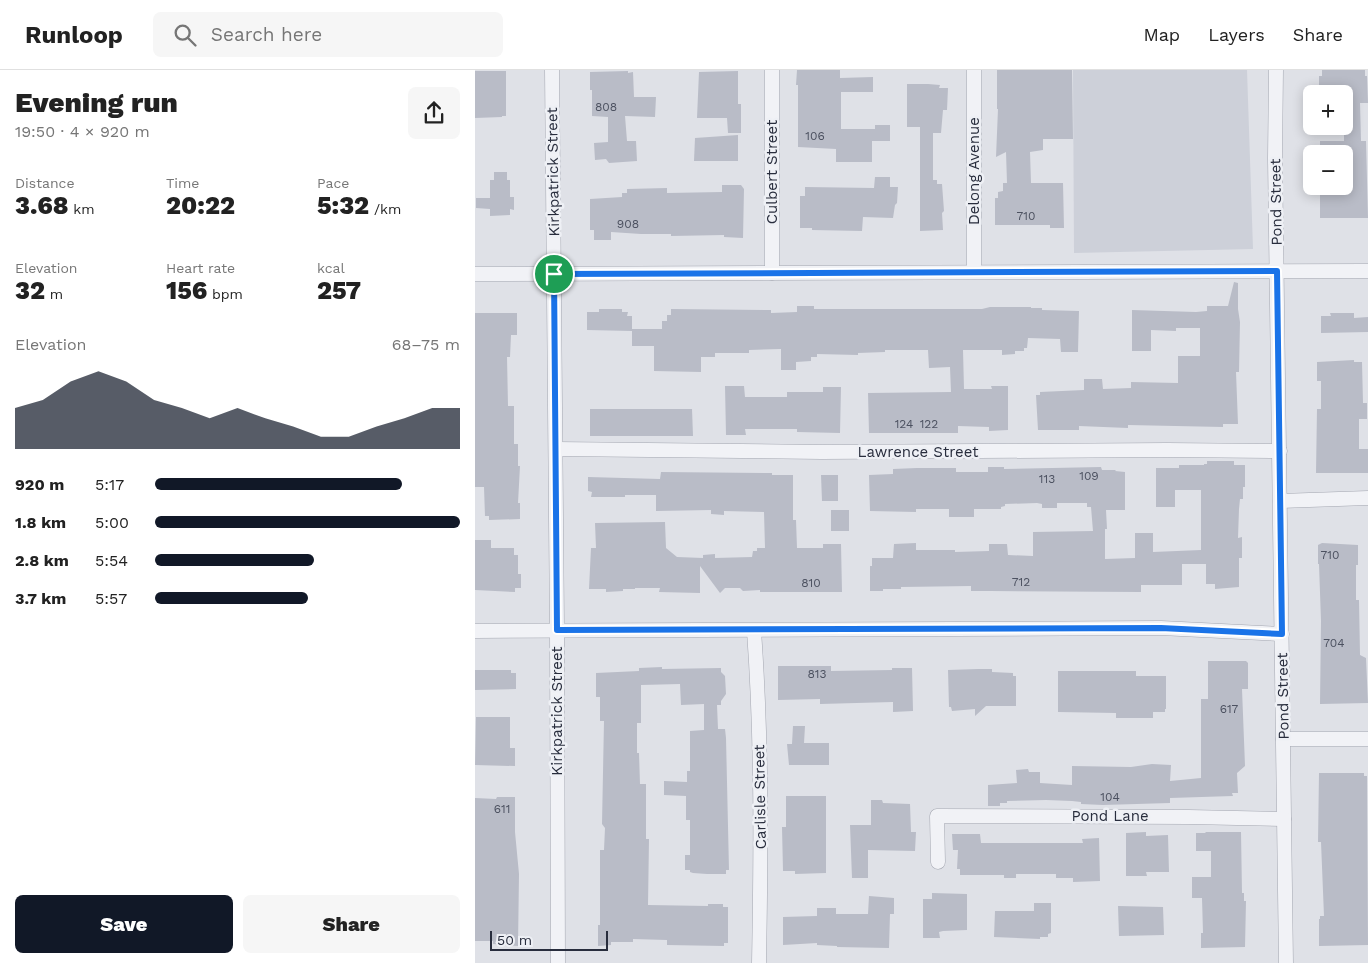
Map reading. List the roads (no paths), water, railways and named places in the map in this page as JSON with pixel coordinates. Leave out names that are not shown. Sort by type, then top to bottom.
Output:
[{"type":"street","name":"Kirkpatrick Street","points":[[552,70],[558,963]]},
{"type":"street","name":"Culbert Street","points":[[772,70],[772,273]]},
{"type":"street","name":"Delong Avenue","points":[[974,70],[974,272]]},
{"type":"street","name":"Pond Street","points":[[1276,70],[1275,158],[1286,963]]},
{"type":"street","points":[[475,274],[1368,271]]},
{"type":"street","name":"Lawrence Street","points":[[556,449],[822,452],[1167,450],[1280,452]]},
{"type":"street","points":[[1280,501],[1368,498]]},
{"type":"street","points":[[475,631],[1161,628],[1282,634]]},
{"type":"street","name":"Carlisle Street","points":[[755,631],[761,819],[759,963]]},
{"type":"street","points":[[1283,739],[1368,739]]},
{"type":"street","name":"Pond Lane","points":[[939,862],[937,816],[1189,816],[1284,819]]}]
